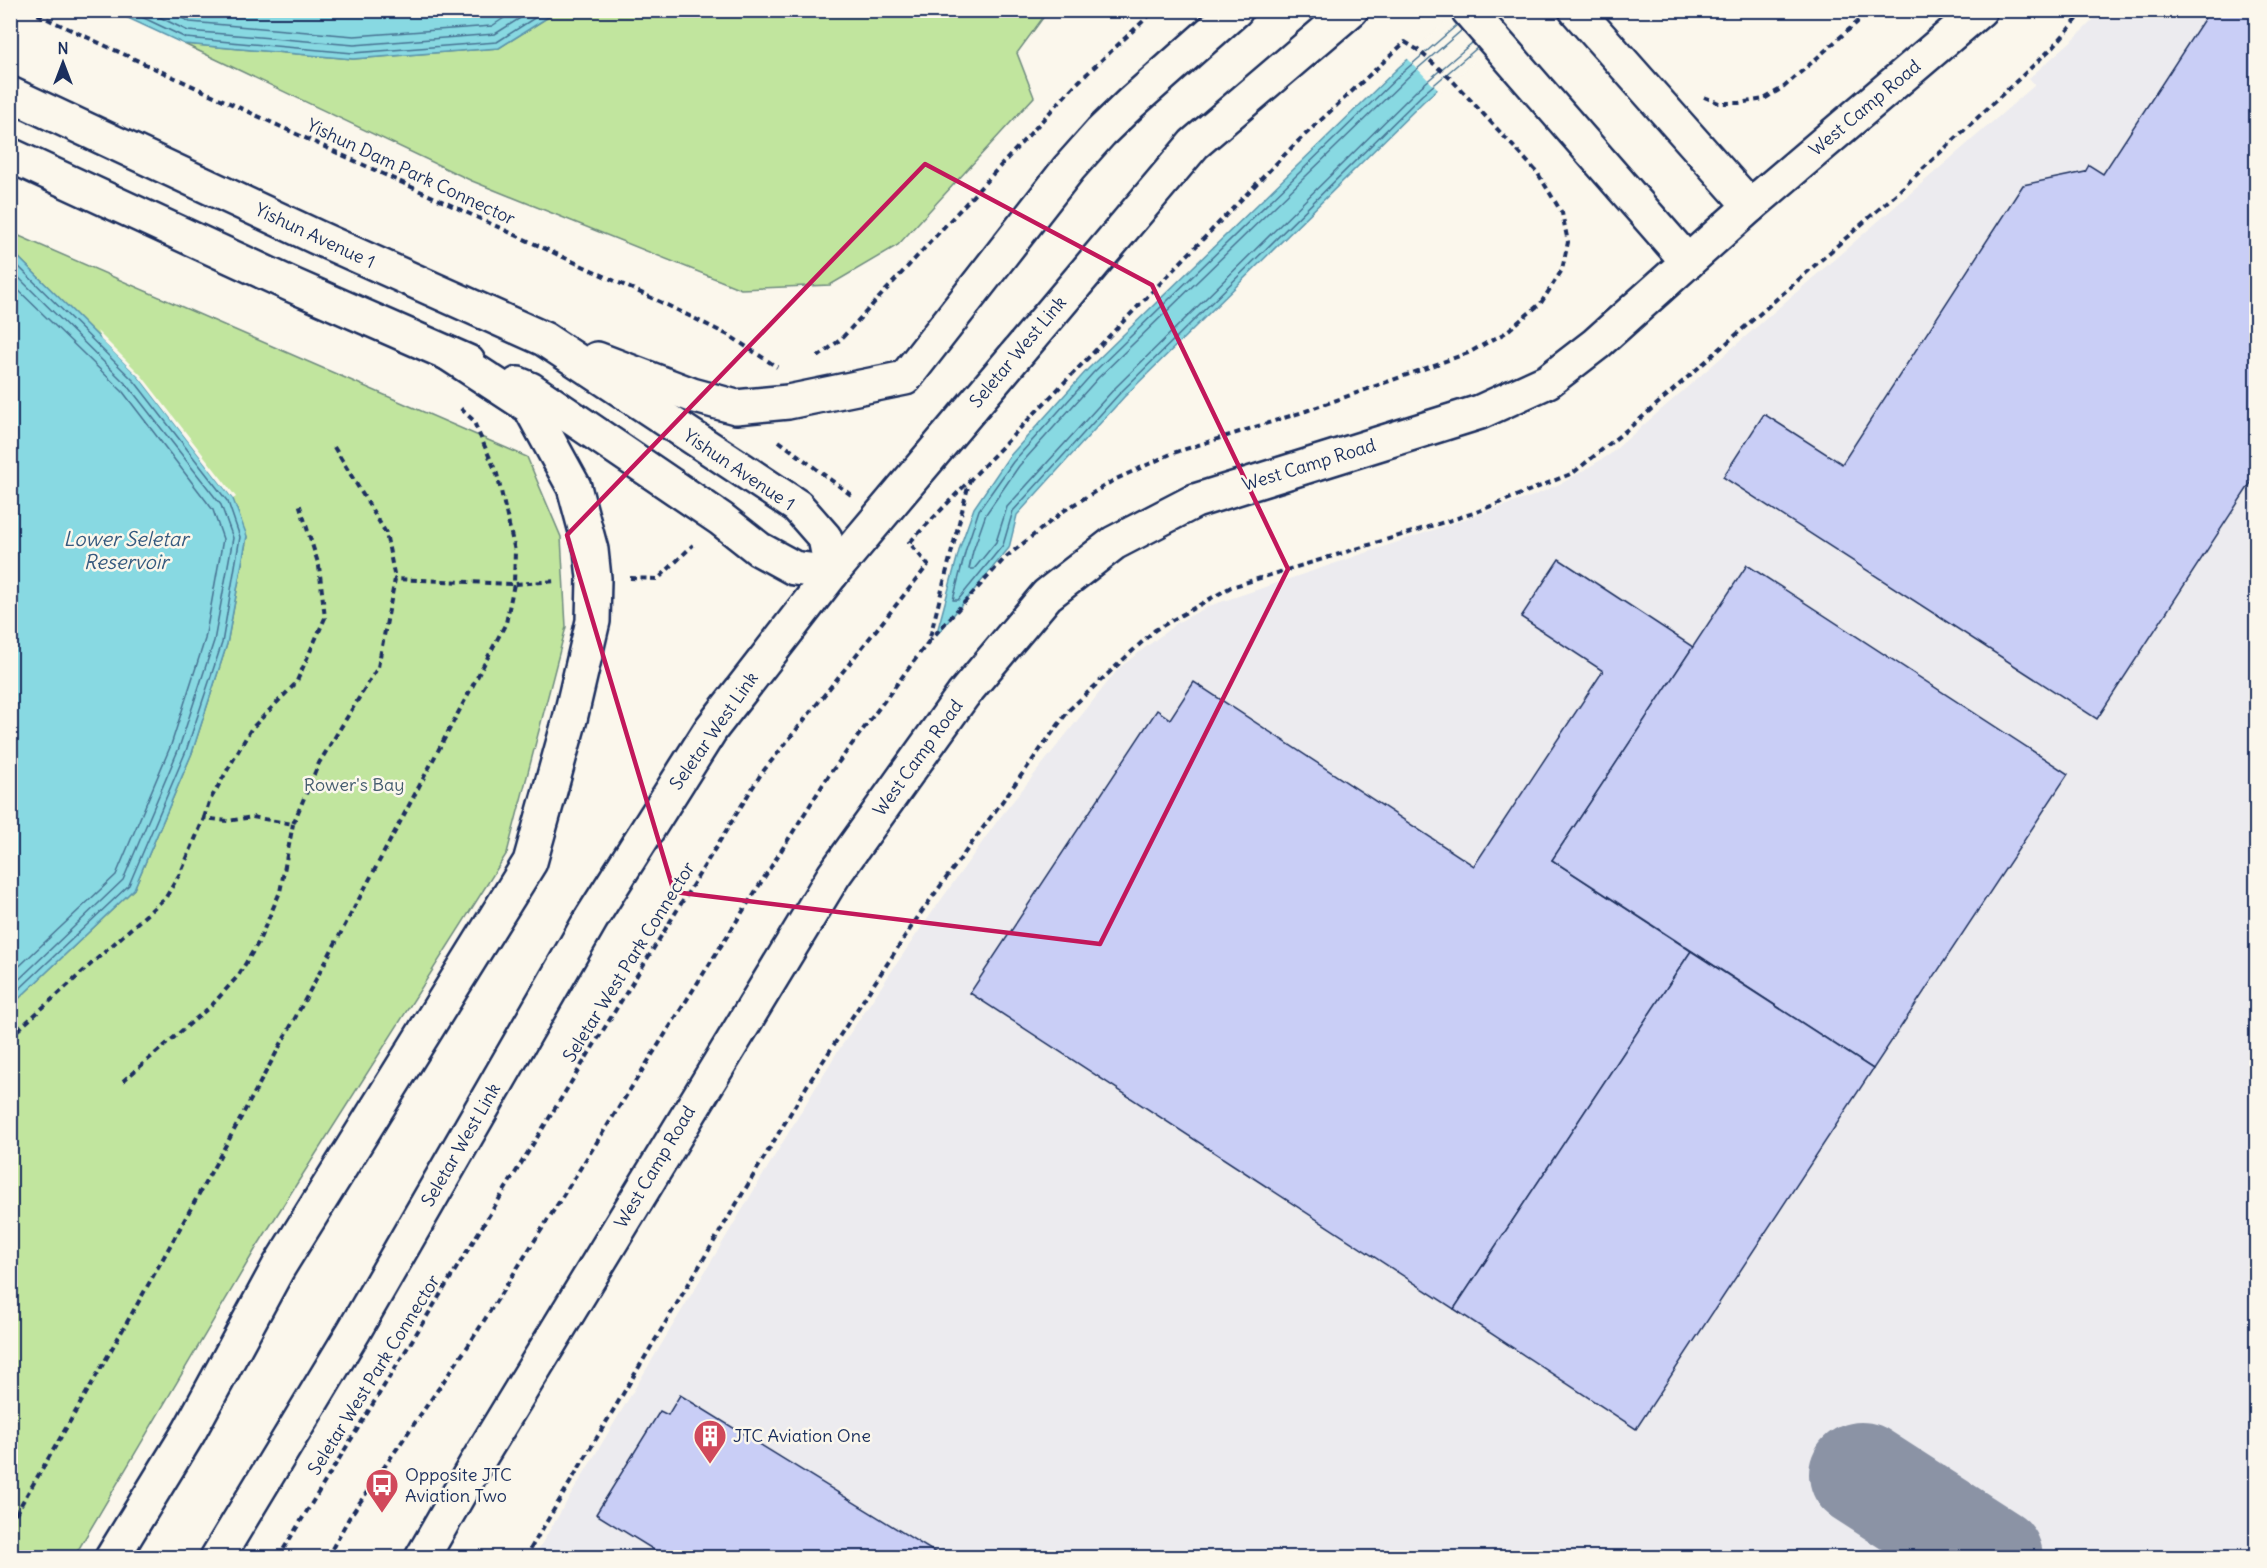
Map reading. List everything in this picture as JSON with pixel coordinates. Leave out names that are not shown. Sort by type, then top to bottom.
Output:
[{"type":"main road","points":[[544,339],[692,395],[736,407],[788,402],[904,378],[1075,161],[1131,103],[1236,10]]},
{"type":"main road","name":"Seletar West Link","points":[[217,1557],[354,1331],[591,919],[711,729],[832,573],[1194,144],[1351,10]]},
{"type":"main road","points":[[1468,10],[1688,262]]},
{"type":"main road","points":[[1576,10],[1750,206]]},
{"type":"main road","name":"West Camp Road","points":[[422,1557],[525,1383],[834,875],[963,695],[1047,595],[1114,543],[1195,501],[1480,412],[1548,381],[1596,344],[1750,206],[1980,10]]},
{"type":"main road","name":"Yishun Avenue 1","points":[[10,94],[316,237],[544,339],[796,506],[825,538],[832,573]]},
{"type":"main road","points":[[10,155],[292,285],[530,389],[721,519],[759,549],[794,568],[832,573]]},
{"type":"main road","points":[[112,1557],[189,1432],[278,1268],[530,862],[570,719],[593,621],[594,578],[591,550],[574,487],[530,407],[449,354]]},
{"type":"path","name":"Yishun Dam Park Connector","points":[[28,10],[667,304],[730,336],[777,367],[785,368]]},
{"type":"path","points":[[816,359],[840,340],[1074,86],[1155,10]]},
{"type":"path","points":[[1696,94],[1719,103],[1764,99],[1784,87],[1871,10]]},
{"type":"path","points":[[525,1557],[808,1084],[920,914],[1069,710],[1155,630],[1231,587],[1474,513],[1573,473],[1639,420],[1896,194],[2054,46],[2085,10]]},
{"type":"path","points":[[327,1557],[349,1518],[468,1346],[829,776],[929,641],[1006,557],[1065,510],[1114,480],[1173,453],[1306,411],[1468,353],[1505,333],[1540,303],[1562,270],[1568,242],[1562,213],[1537,172],[1450,79],[1418,50],[1405,42],[1294,146],[910,542]]},
{"type":"path","points":[[10,1523],[86,1396],[506,623],[514,584],[515,551],[498,474],[473,420],[455,404]]},
{"type":"path","name":"Seletar West Park Connector","points":[[278,1557],[761,774],[928,565],[910,542],[825,474],[779,441],[752,478]]},
{"type":"path","points":[[123,1081],[212,1005],[238,976],[258,943],[280,892],[293,824],[319,763],[378,667],[395,579],[386,533],[333,447]]},
{"type":"path","points":[[929,641],[970,478]]},
{"type":"path","points":[[10,1037],[166,897],[182,870],[209,802],[251,729],[296,683],[324,618],[319,566],[299,503]]},
{"type":"path","points":[[395,579],[514,584],[594,578],[658,579],[721,519]]},
{"type":"path","points":[[204,818],[228,821],[252,817],[293,824]]},
{"type":"highlighted area","points":[[925,164],[1152,285],[1288,569],[1100,944],[674,892],[567,535]]},
{"type":"shaded area","points":[[2102,11],[2256,11],[2256,1557],[533,1558],[834,1057],[916,935],[998,820],[1119,668],[1177,623],[1209,606],[1533,496],[1564,482],[1609,455],[2035,85],[2029,78]]},
{"type":"green space","points":[[558,11],[1048,11],[1017,53],[1034,97],[898,245],[830,285],[741,289],[472,181],[184,44],[353,59],[499,48]]},
{"type":"green space","name":"Rower's Bay","points":[[10,232],[527,457],[561,537],[566,627],[507,853],[256,1248],[74,1557],[11,1557],[11,1006],[134,889],[192,753],[227,644],[247,537],[139,377],[11,250]]},
{"type":"water","points":[[113,11],[558,11],[499,48],[353,59],[184,44]]},
{"type":"water","points":[[1464,11],[1531,11],[1426,99],[1124,397],[1017,515],[1009,548],[936,636],[960,547],[974,508],[1008,458],[1088,369],[1399,67]]},
{"type":"water","name":"Lower Seletar Reservoir","points":[[11,250],[139,377],[233,499],[247,536],[227,644],[192,753],[134,889],[11,1006]]},
{"type":"pier","points":[[1459,10],[1534,10],[1440,92],[1406,57]]},
{"type":"pier","points":[[97,331],[142,376],[236,497],[233,499],[139,377],[101,340]]},
{"type":"building","points":[[2210,10],[2256,10],[2256,475],[2097,719],[1723,477],[1764,414],[1842,464],[2023,185],[2085,172],[2089,165],[2103,174]]},
{"type":"building","points":[[1559,559],[1693,647],[1552,860],[1691,951],[1454,1309],[970,993],[1157,710],[1170,719],[1194,682],[1474,866],[1603,671],[1521,617]]},
{"type":"building","points":[[1747,565],[2068,774],[1873,1069],[1552,860]]},
{"type":"building","points":[[1691,951],[1873,1069],[1636,1429],[1454,1309]]},
{"type":"building","name":"JTC Aviation One","points":[[680,1395],[944,1558],[667,1558],[596,1514],[660,1411],[668,1415]]},
{"type":"taxiway","points":[[1861,1474],[1991,1558]]},
{"type":"place","name":"JTC Aviation One","points":[[710,1465]]},
{"type":"place","name":"Opposite JTC Aviation Two","points":[[382,1514]]}]
